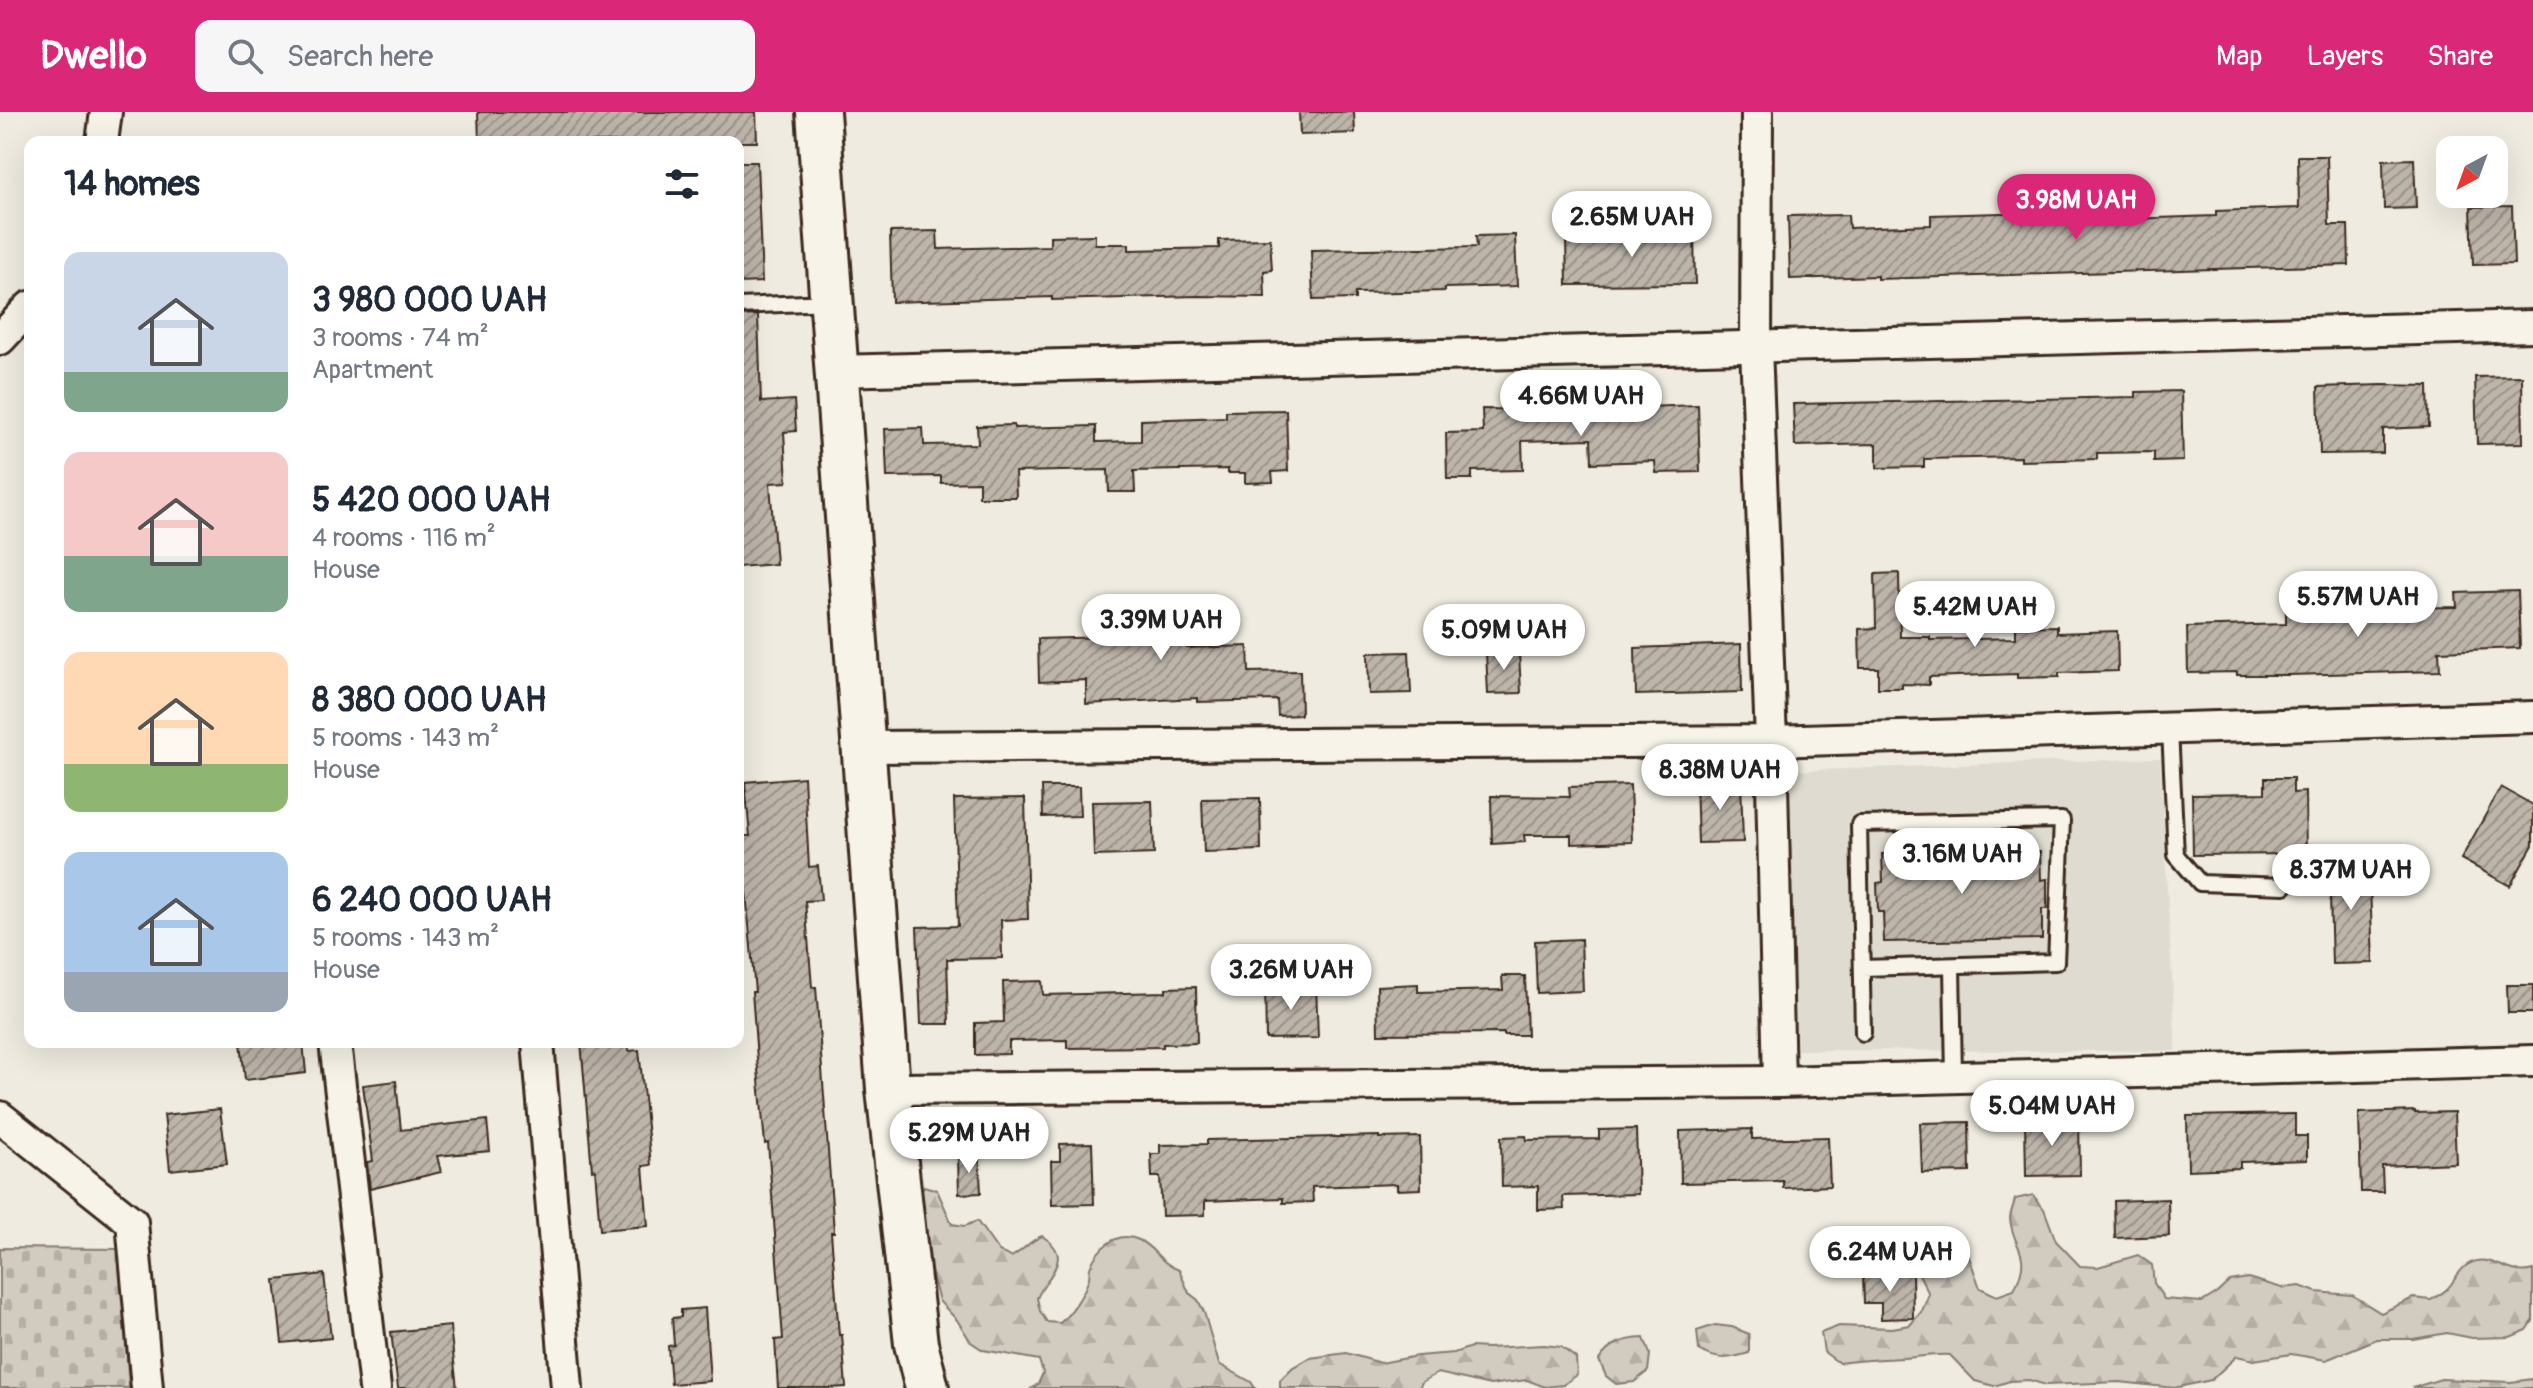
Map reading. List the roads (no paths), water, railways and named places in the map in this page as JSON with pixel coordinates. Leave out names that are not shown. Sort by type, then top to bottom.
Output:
[{"type":"main road","points":[[818,112],[888,1089],[916,1344],[927,1388]]},
{"type":"street","points":[[103,136],[106,112]]},
{"type":"street","points":[[1757,112],[1756,346],[1771,741],[1779,1082]]},
{"type":"street","points":[[0,339],[24,313]]},
{"type":"street","points":[[835,371],[2533,326]]},
{"type":"street","points":[[864,747],[1771,741],[2533,717]]},
{"type":"street","points":[[336,1048],[375,1388]]},
{"type":"street","points":[[539,1048],[567,1388]]},
{"type":"street","points":[[888,1089],[1779,1082],[2533,1061]]},
{"type":"street","points":[[0,1117],[132,1222],[147,1388]]},
{"type":"lane","points":[[744,306],[831,302]]},
{"type":"lane","points":[[2170,729],[2176,855],[2200,883],[2285,886]]},
{"type":"lane","points":[[1863,968],[2056,962],[2062,820],[1859,824],[1863,1033]]},
{"type":"lane","points":[[1952,966],[1954,1077]]}]
